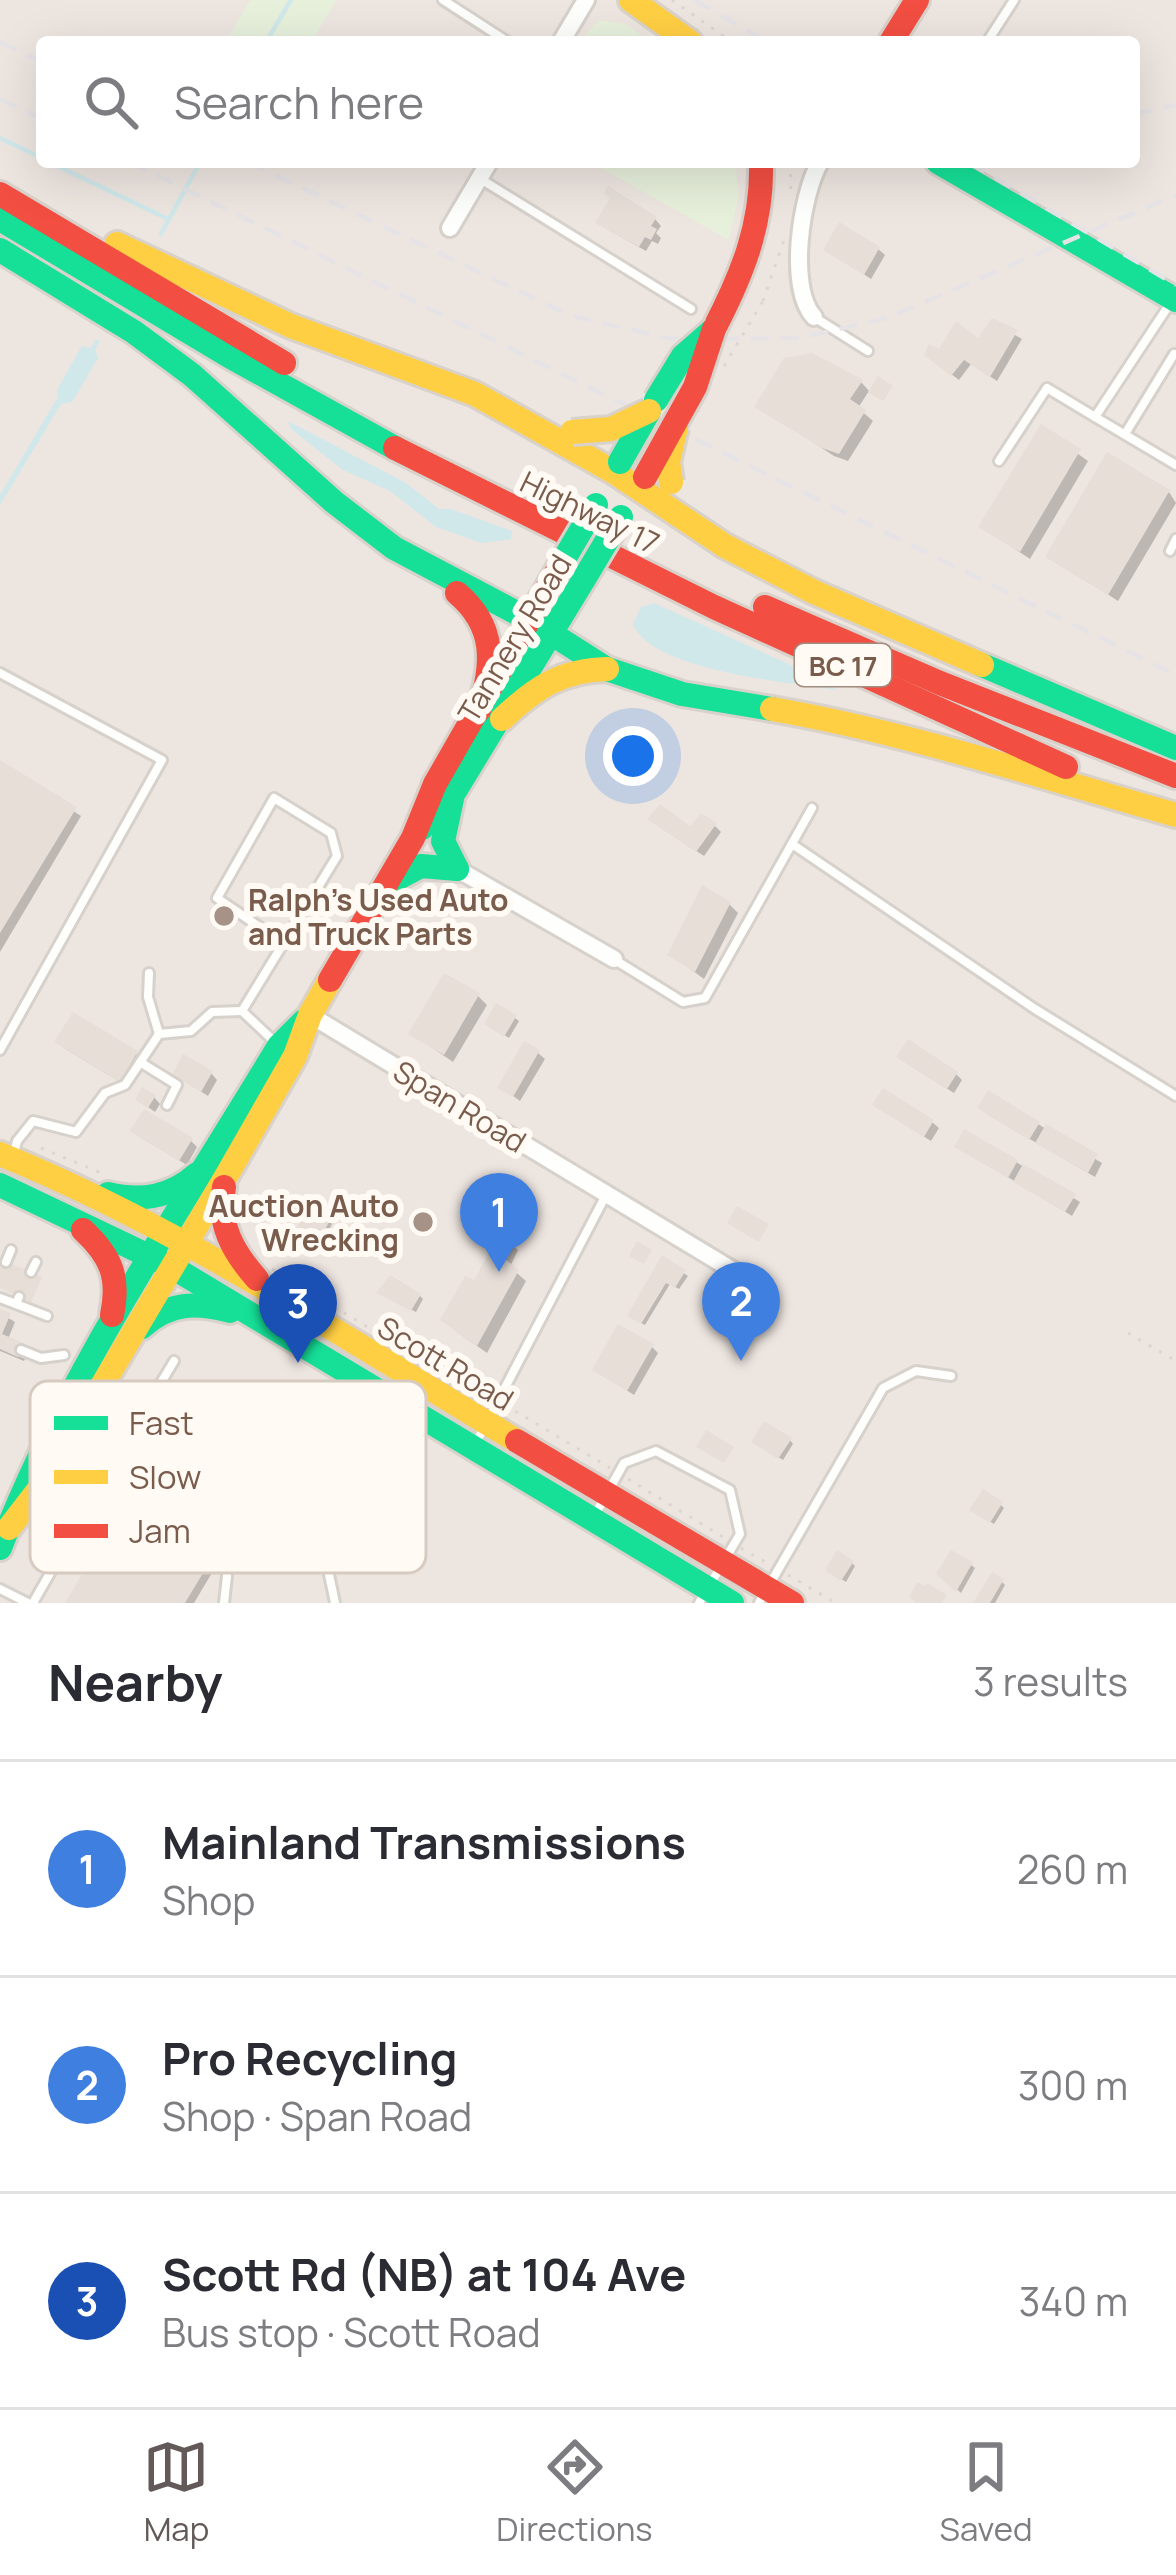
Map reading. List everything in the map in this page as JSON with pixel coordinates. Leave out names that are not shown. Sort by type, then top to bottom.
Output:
[{"type":"main road","points":[[631,0],[659,6],[685,36]]},
{"type":"main road","points":[[895,36],[917,0]]},
{"type":"main road","name":"Tannery Road","points":[[412,838],[452,796],[491,714],[541,627],[584,578],[676,427],[706,366],[713,329],[759,227],[762,168]]},
{"type":"main road","points":[[948,168],[1175,299]]},
{"type":"main road","points":[[0,183],[256,311],[438,379],[541,429],[617,467],[725,546],[882,624],[1176,748]]},
{"type":"main road","name":"Highway 17","points":[[0,194],[374,414],[710,584],[959,691],[1176,776]]},
{"type":"main road","name":"Highway 17","points":[[0,219],[201,340],[514,509],[877,681],[1176,814]]},
{"type":"main road","points":[[0,250],[165,355],[220,398],[334,502],[468,601],[488,630],[491,714]]},
{"type":"main road","name":"Tannery Road","points":[[541,627],[560,566],[617,467],[682,356],[713,329]]},
{"type":"main road","points":[[541,429],[611,429],[650,410]]},
{"type":"main road","points":[[676,427],[668,462],[674,494],[692,518],[725,546]]},
{"type":"main road","points":[[422,565],[541,627],[607,669],[682,694],[857,724],[1176,814]]},
{"type":"main road","points":[[491,714],[571,669],[607,669]]},
{"type":"main road","name":"Tannery Road","points":[[118,1335],[217,1169],[295,1057],[310,1015],[412,838],[435,784],[491,714]]},
{"type":"main road","points":[[452,796],[443,841],[457,869]]},
{"type":"main road","points":[[382,888],[409,869],[430,862],[457,869]]},
{"type":"main road","name":"Tannery Road","points":[[217,1169],[279,1046],[310,1015]]},
{"type":"main road","name":"Scott Road","points":[[16,1154],[74,1184],[254,1318],[358,1381]]},
{"type":"main road","points":[[74,1184],[131,1201],[182,1189],[217,1169],[223,1228],[242,1263],[280,1286]]},
{"type":"main road","name":"Scott Road","points":[[0,1185],[64,1213],[280,1286],[732,1551],[792,1603]]},
{"type":"main road","points":[[64,1213],[103,1248],[116,1269],[118,1335],[97,1381]]},
{"type":"main road","points":[[88,1381],[118,1335],[176,1303],[203,1303],[254,1318]]},
{"type":"main road","name":"Scott Road","points":[[426,1422],[591,1521],[703,1596],[732,1603]]},
{"type":"main road","points":[[3,1532],[30,1471]]},
{"type":"main road","points":[[3,1532],[30,1499]]},
{"type":"street","points":[[565,36],[586,0]]},
{"type":"street","points":[[814,317],[801,299],[800,269],[808,194],[818,168]]},
{"type":"street","points":[[449,228],[484,170]]},
{"type":"street","points":[[457,869],[614,959]]},
{"type":"street","name":"Span Road","points":[[310,1015],[734,1271]]},
{"type":"lane","points":[[442,0],[499,36]]},
{"type":"lane","points":[[991,36],[1014,0]]},
{"type":"lane","points":[[484,170],[691,309]]},
{"type":"lane","points":[[1095,417],[1175,299]]},
{"type":"lane","points":[[814,317],[868,351]]},
{"type":"lane","points":[[1125,434],[1174,354]]},
{"type":"lane","points":[[999,461],[1047,388],[1176,465]]},
{"type":"lane","points":[[1170,551],[1176,539]]},
{"type":"lane","points":[[0,673],[162,760],[0,1050]]},
{"type":"lane","points":[[242,1011],[284,943],[337,856],[331,833],[274,798],[218,898],[284,943]]},
{"type":"lane","points":[[614,959],[683,1002],[705,998],[812,808]]},
{"type":"lane","points":[[792,844],[1035,1009],[1176,1096]]},
{"type":"lane","points":[[148,973],[148,997],[159,1034]]},
{"type":"lane","points":[[159,1034],[191,1031],[212,1012],[242,1011],[279,1046]]},
{"type":"lane","points":[[16,1154],[17,1141],[33,1121],[76,1132],[105,1093],[125,1085],[159,1034]]},
{"type":"lane","points":[[140,1062],[177,1085],[167,1106]]},
{"type":"lane","points":[[472,1450],[606,1194]]},
{"type":"lane","points":[[6,1262],[11,1250]]},
{"type":"lane","points":[[31,1272],[36,1262]]},
{"type":"lane","points":[[0,1298],[18,1300],[47,1316]]},
{"type":"lane","points":[[21,1350],[41,1358],[64,1355]]},
{"type":"lane","points":[[162,1381],[174,1361]]},
{"type":"lane","points":[[770,1582],[884,1388],[916,1371],[951,1376]]},
{"type":"lane","points":[[591,1521],[616,1485],[624,1463],[656,1451],[730,1490],[740,1534],[703,1596]]},
{"type":"lane","points":[[0,1589],[30,1603],[48,1573]]},
{"type":"lane","points":[[224,1603],[227,1573]]},
{"type":"lane","points":[[329,1573],[335,1603]]},
{"type":"path","points":[[659,6],[720,36]]},
{"type":"path","points":[[790,168],[791,193]]},
{"type":"path","points":[[718,376],[763,301],[786,228]]},
{"type":"path","points":[[16,1154],[43,1148],[112,1178]]},
{"type":"path","points":[[280,1286],[483,1392]]},
{"type":"path","points":[[1128,1333],[1176,1361]]},
{"type":"path","points":[[495,1413],[606,1466]]},
{"type":"path","points":[[616,1485],[732,1551],[770,1582],[836,1603]]},
{"type":"shaded area","points":[[0,0],[1176,0],[1176,1603],[0,1603]]},
{"type":"green space","points":[[250,0],[337,0],[315,36],[229,36]]},
{"type":"green space","points":[[599,20],[626,24],[643,36],[584,36]]},
{"type":"green space","points":[[601,168],[736,168],[739,195],[729,240]]},
{"type":"water","points":[[82,346],[95,349],[98,358],[72,402],[61,404],[0,505],[0,495]]},
{"type":"water","points":[[288,421],[406,483],[439,509],[512,531],[511,539],[481,543],[436,527],[390,491],[343,470],[291,429]]},
{"type":"water","points":[[654,603],[835,685],[835,690],[724,672],[666,653],[645,640],[633,624],[641,607]]},
{"type":"building","points":[[608,186],[657,217],[651,240],[645,237],[639,247],[595,223],[610,198],[604,193]]},
{"type":"building","points":[[839,222],[880,247],[864,275],[823,250]]},
{"type":"building","points":[[992,318],[1018,330],[990,377],[964,360],[951,376],[924,355],[929,344],[939,349],[956,321],[978,338]]},
{"type":"building","points":[[812,353],[863,380],[850,399],[866,410],[839,454],[754,407],[784,358]]},
{"type":"building","points":[[878,376],[893,386],[883,401],[868,392]]},
{"type":"building","points":[[1041,424],[1081,449],[1020,552],[978,527]]},
{"type":"building","points":[[1107,452],[1170,490],[1108,595],[1045,557]]},
{"type":"building","points":[[0,760],[77,807],[0,933]]},
{"type":"building","points":[[660,804],[690,826],[701,813],[717,823],[696,852],[647,819]]},
{"type":"building","points":[[702,885],[731,902],[695,972],[667,955]]},
{"type":"building","points":[[444,973],[480,993],[444,1055],[408,1034]]},
{"type":"building","points":[[496,1003],[517,1015],[504,1037],[484,1024]]},
{"type":"building","points":[[73,1012],[138,1051],[120,1082],[54,1042]]},
{"type":"building","points":[[908,1039],[958,1072],[947,1089],[896,1057]]},
{"type":"building","points":[[524,1041],[540,1050],[513,1097],[497,1088]]},
{"type":"building","points":[[183,1054],[213,1071],[201,1092],[172,1075]]},
{"type":"building","points":[[142,1087],[156,1095],[148,1108],[135,1100]]},
{"type":"building","points":[[883,1088],[934,1120],[924,1137],[872,1105]]},
{"type":"building","points":[[988,1090],[1040,1122],[1029,1140],[977,1108]]},
{"type":"building","points":[[144,1109],[193,1138],[179,1161],[130,1131]]},
{"type":"building","points":[[1046,1124],[1098,1154],[1088,1173],[1035,1143]]},
{"type":"building","points":[[964,1129],[1018,1160],[1008,1178],[954,1147]]},
{"type":"building","points":[[1023,1164],[1076,1194],[1065,1212],[1013,1182]]},
{"type":"building","points":[[737,1206],[769,1224],[759,1242],[727,1223]]},
{"type":"building","points":[[309,1208],[331,1218],[318,1243],[296,1229]]},
{"type":"building","points":[[500,1233],[511,1239],[502,1257],[519,1270],[477,1346],[440,1320],[465,1276],[474,1280]]},
{"type":"building","points":[[637,1241],[652,1250],[644,1264],[629,1256]]},
{"type":"building","points":[[662,1255],[686,1270],[675,1288],[666,1283],[641,1324],[627,1316]]},
{"type":"building","points":[[0,1259],[42,1277],[31,1302],[0,1288]]},
{"type":"building","points":[[390,1275],[421,1294],[411,1311],[376,1293]]},
{"type":"building","points":[[0,1309],[11,1313],[2,1334],[24,1343],[18,1357],[0,1349]]},
{"type":"building","points":[[618,1324],[654,1344],[627,1391],[592,1370]]},
{"type":"building","points":[[764,1421],[792,1438],[778,1459],[751,1442]]},
{"type":"building","points":[[706,1430],[734,1447],[724,1463],[696,1447]]},
{"type":"building","points":[[983,1489],[1003,1502],[990,1523],[969,1510]]},
{"type":"building","points":[[837,1550],[854,1561],[841,1581],[825,1570]]},
{"type":"building","points":[[951,1550],[973,1562],[956,1592],[936,1574]]},
{"type":"building","points":[[992,1572],[1004,1579],[990,1603],[973,1603]]},
{"type":"building","points":[[83,1573],[203,1573],[185,1603],[65,1603]]},
{"type":"building","points":[[917,1582],[947,1595],[942,1603],[917,1603],[909,1597]]},
{"type":"waterway","points":[[270,36],[291,0]]},
{"type":"waterway","points":[[0,138],[36,155]]},
{"type":"waterway","points":[[62,168],[166,218]]},
{"type":"waterway","points":[[161,234],[197,168]]},
{"type":"waterway","points":[[90,354],[97,342]]},
{"type":"railway","points":[[695,0],[757,36]]},
{"type":"railway","points":[[0,42],[36,59]]},
{"type":"railway","points":[[0,99],[36,116]]},
{"type":"railway","points":[[1140,113],[1176,105]]},
{"type":"railway","points":[[142,168],[1176,675]]},
{"type":"railway","points":[[261,168],[571,316],[672,339],[800,338],[887,318],[1176,195]]},
{"type":"railway","points":[[979,168],[1176,285]]},
{"type":"traffic: fast","points":[[948,168],[1176,300]]},
{"type":"traffic: fast","points":[[0,219],[229,356],[395,448]]},
{"type":"traffic: fast","points":[[0,250],[134,332],[192,375],[334,502],[394,548],[530,620],[607,669],[682,694],[772,709]]},
{"type":"traffic: fast","points":[[656,400],[683,356],[714,329]]},
{"type":"traffic: fast","points":[[620,462],[649,411]]},
{"type":"traffic: fast","points":[[560,566],[596,505]]},
{"type":"traffic: fast","points":[[584,579],[621,517]]},
{"type":"traffic: fast","points":[[422,828],[452,796],[584,579]]},
{"type":"traffic: fast","points":[[982,665],[1176,748]]},
{"type":"traffic: fast","points":[[452,799],[443,841],[457,869]]},
{"type":"traffic: fast","points":[[389,883],[421,866],[457,869]]},
{"type":"traffic: fast","points":[[78,1381],[279,1046],[304,1021]]},
{"type":"traffic: fast","points":[[108,1194],[156,1196],[197,1174]]},
{"type":"traffic: fast","points":[[0,1185],[172,1267],[362,1381]]},
{"type":"traffic: fast","points":[[142,1327],[183,1306],[230,1311]]},
{"type":"traffic: fast","points":[[426,1419],[732,1603]]},
{"type":"traffic: fast","points":[[0,1548],[30,1478]]},
{"type":"traffic: slow","points":[[631,0],[682,36]]},
{"type":"traffic: slow","points":[[117,244],[291,326],[475,394],[614,472],[725,546],[814,592],[982,665]]},
{"type":"traffic: slow","points":[[572,432],[611,429],[649,411]]},
{"type":"traffic: slow","points":[[671,482],[668,462],[676,427]]},
{"type":"traffic: slow","points":[[502,719],[550,683],[607,669]]},
{"type":"traffic: slow","points":[[772,709],[925,743],[1176,815]]},
{"type":"traffic: slow","points":[[105,1381],[295,1056],[330,980]]},
{"type":"traffic: slow","points":[[0,1154],[68,1183],[199,1251],[418,1381]]},
{"type":"traffic: slow","points":[[426,1386],[517,1441]]},
{"type":"traffic: slow","points":[[9,1528],[30,1501]]},
{"type":"traffic: jam","points":[[895,36],[917,0]]},
{"type":"traffic: jam","points":[[714,329],[749,249],[761,168]]},
{"type":"traffic: jam","points":[[0,194],[284,363]]},
{"type":"traffic: jam","points":[[645,477],[695,387],[714,329]]},
{"type":"traffic: jam","points":[[395,448],[714,607],[1066,767]]},
{"type":"traffic: jam","points":[[330,980],[560,566]]},
{"type":"traffic: jam","points":[[457,593],[479,619],[488,647],[479,710]]},
{"type":"traffic: jam","points":[[765,607],[940,683],[1176,776]]},
{"type":"traffic: jam","points":[[224,1187],[229,1237],[257,1279]]},
{"type":"traffic: jam","points":[[83,1230],[111,1268],[112,1315]]},
{"type":"traffic: jam","points":[[517,1441],[792,1603]]},
{"type":"place","name":"Ralph's Used Auto and Truck Parts","points":[[224,916]]},
{"type":"place","name":"Auction Auto Wrecking","points":[[423,1222]]},
{"type":"place","name":"Mainland Transmissions","points":[[499,1272]]},
{"type":"place","name":"Pro Recycling","points":[[741,1361]]},
{"type":"place","name":"Scott Rd (NB) at 104 Ave","points":[[298,1363]]}]
